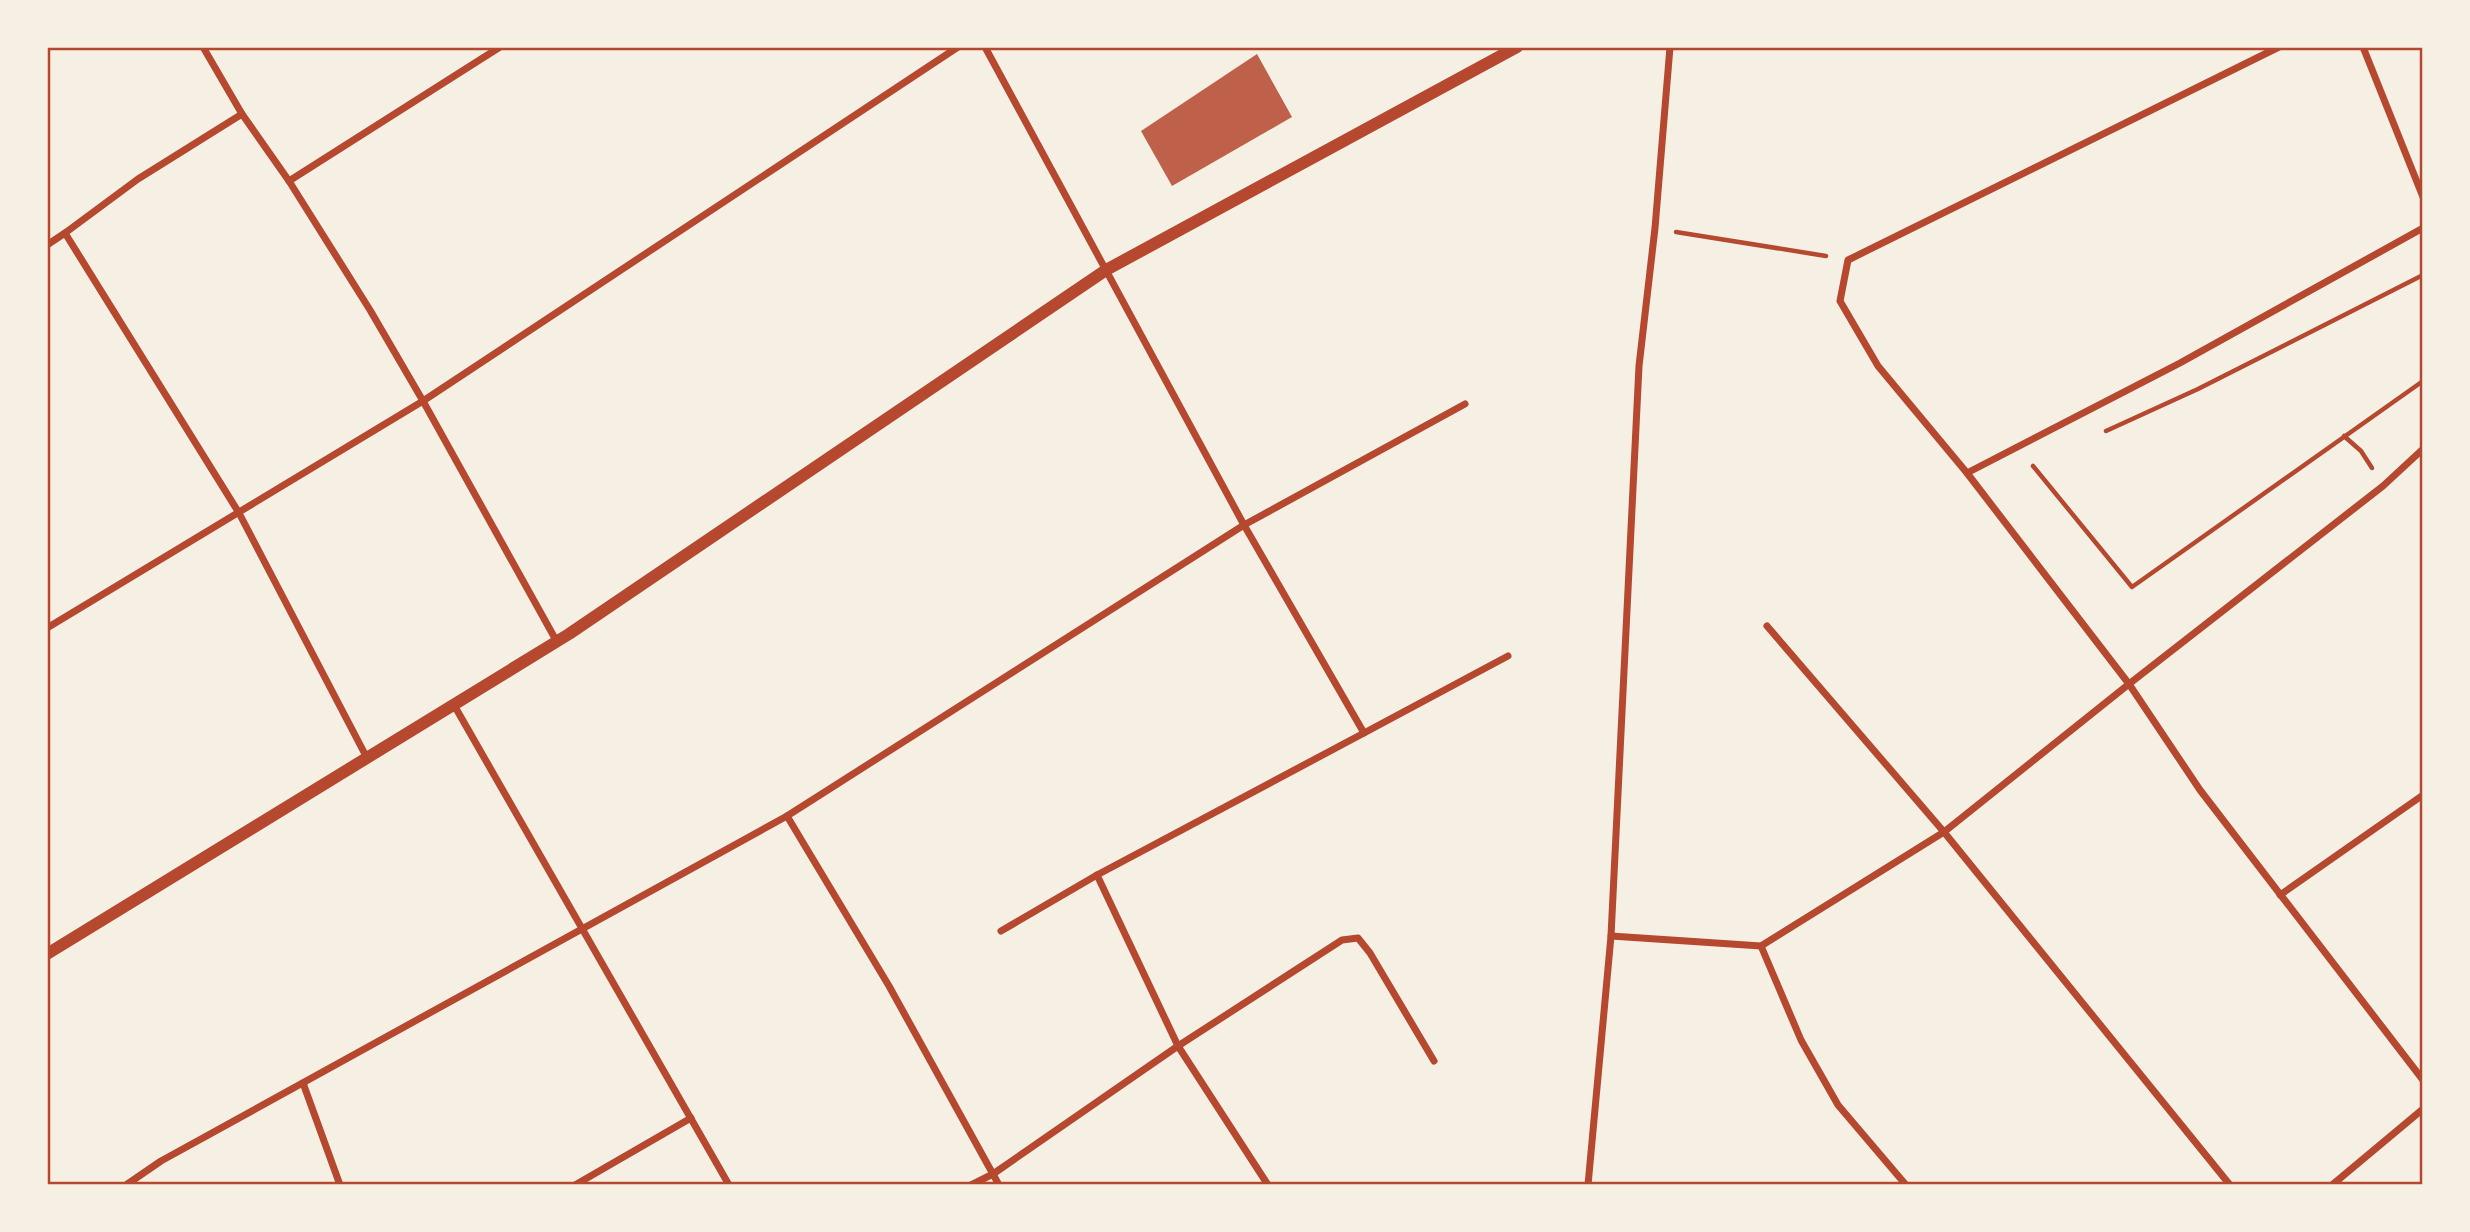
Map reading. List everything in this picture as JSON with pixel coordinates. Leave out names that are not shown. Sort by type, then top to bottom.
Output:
[{"type":"street","points":[[203,47],[242,114],[289,181],[423,401],[557,642]]},
{"type":"street","points":[[289,181],[500,47]]},
{"type":"street","points":[[47,628],[423,401],[958,47]]},
{"type":"street","points":[[985,47],[1244,525],[1364,733]]},
{"type":"street","points":[[47,954],[557,642],[1106,270],[1517,47]]},
{"type":"street","points":[[1588,1185],[1611,936],[1639,366],[1655,228],[1670,47]]},
{"type":"street","points":[[2279,47],[1848,260],[1840,301],[1878,366],[1967,472],[2129,684],[2200,790],[2423,1080]]},
{"type":"street","points":[[2363,47],[2423,197]]},
{"type":"street","points":[[47,245],[138,179],[242,114]]},
{"type":"street","points":[[1967,472],[2180,362],[2423,228]]},
{"type":"street","points":[[65,233],[239,513],[368,758]]},
{"type":"street","points":[[126,1185],[161,1161],[787,816],[1244,525],[1465,404]]},
{"type":"street","points":[[1611,936],[1761,946],[1944,832],[2384,486],[2423,449]]},
{"type":"street","points":[[1767,626],[1944,832],[2230,1185]]},
{"type":"street","points":[[1001,931],[1097,875],[1508,656]]},
{"type":"street","points":[[454,705],[729,1185]]},
{"type":"street","points":[[2280,895],[2423,795]]},
{"type":"street","points":[[787,816],[889,986],[999,1185]]},
{"type":"street","points":[[1097,875],[1178,1046],[1268,1185]]},
{"type":"street","points":[[971,1185],[993,1174],[1178,1046],[1342,940],[1357,939],[1370,953],[1434,1061]]},
{"type":"street","points":[[1761,946],[1801,1040],[1838,1105],[1906,1185]]},
{"type":"street","points":[[303,1083],[340,1185]]},
{"type":"street","points":[[2332,1185],[2423,1109]]},
{"type":"street","points":[[575,1185],[691,1118]]},
{"type":"path","points":[[1655,228],[1848,260]]},
{"type":"path","points":[[2096,436],[2423,275]]},
{"type":"path","points":[[2033,465],[2132,587],[2423,381]]},
{"type":"path","points":[[2344,436],[2361,451],[2384,486]]},
{"type":"building","points":[[1257,54],[1292,117],[1172,186],[1141,131]]}]
